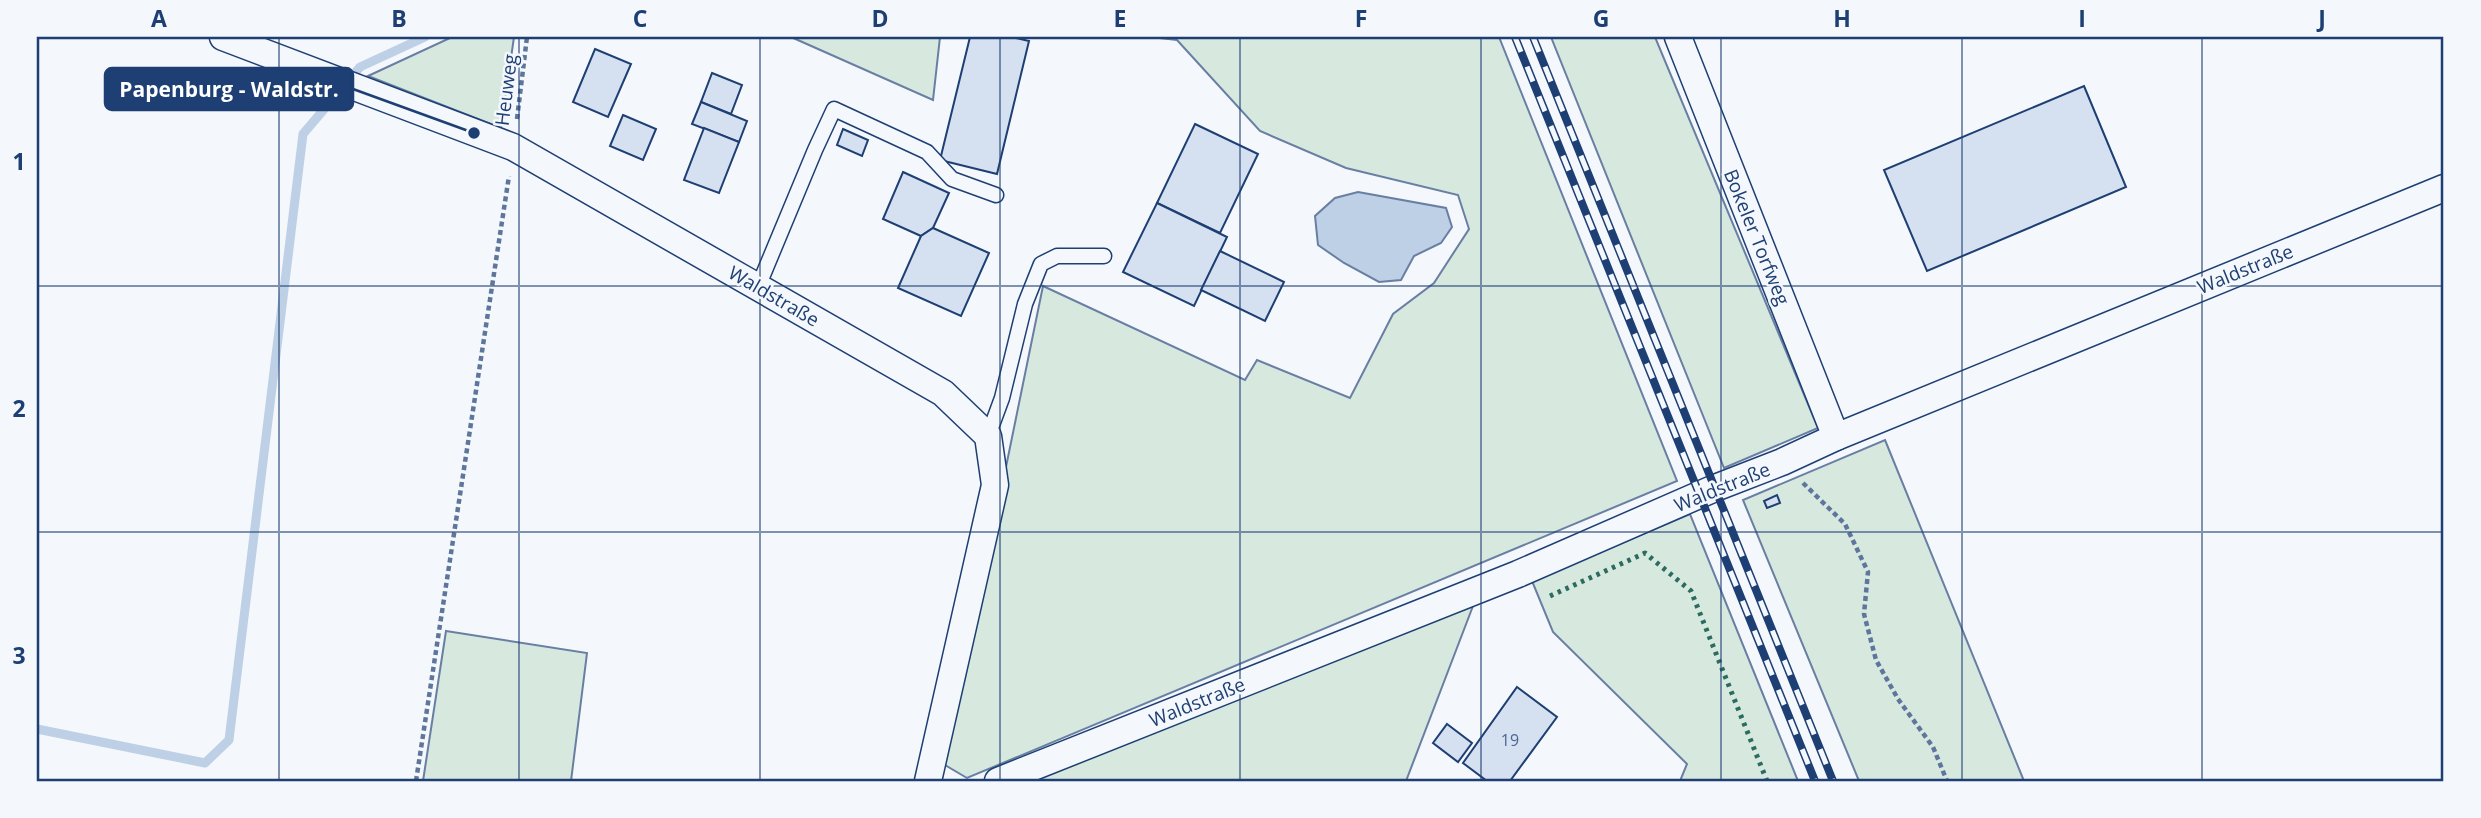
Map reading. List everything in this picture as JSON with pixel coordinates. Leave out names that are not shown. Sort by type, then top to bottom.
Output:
[{"type":"street","name":"Waldstraße","points":[[223,37],[513,147],[943,393],[988,436]]},
{"type":"street","name":"Bokeler Torfweg","points":[[1678,37],[1836,437]]},
{"type":"street","name":"Waldstraße","points":[[998,781],[1518,574],[1715,488],[1782,463],[1836,437],[2444,188]]},
{"type":"street","points":[[928,781],[995,485],[988,436]]},
{"type":"lane","points":[[758,287],[834,110],[927,152],[952,179],[996,195]]},
{"type":"lane","points":[[988,436],[1002,398],[1024,304],[1041,264],[1057,256],[1104,256]]},
{"type":"path","name":"Heuweg","points":[[416,781],[513,147],[527,37]]},
{"type":"path","points":[[1782,463],[1845,524],[1868,572],[1864,614],[1876,660],[1898,699],[1933,747],[1947,781]]},
{"type":"shaded area","points":[[452,37],[514,37],[501,128],[368,76]]},
{"type":"shaded area","points":[[791,37],[940,37],[933,100]]},
{"type":"shaded area","points":[[1151,37],[1499,37],[1677,481],[967,778],[945,765],[1043,286],[1245,380],[1257,360],[1350,398],[1393,314],[1434,283],[1469,229],[1458,195],[1346,168],[1260,131],[1177,40]]},
{"type":"shaded area","points":[[1551,37],[1655,37],[1818,428],[1724,468]]},
{"type":"shaded area","points":[[1885,440],[2024,781],[1859,781],[1743,500]]},
{"type":"shaded area","points":[[1690,514],[1798,781],[1680,781],[1687,764],[1553,632],[1532,581]]},
{"type":"shaded area","points":[[1473,606],[1406,781],[1020,781]]},
{"type":"shaded area","points":[[446,631],[587,653],[571,781],[423,781]]},
{"type":"water","points":[[1358,192],[1446,208],[1452,227],[1441,243],[1414,256],[1401,280],[1379,282],[1318,245],[1315,216],[1335,198]]},
{"type":"building","points":[[970,37],[1012,37],[1029,41],[997,174],[940,160]]},
{"type":"building","points":[[595,49],[631,64],[608,117],[573,102]]},
{"type":"building","points":[[712,73],[742,85],[731,114],[701,102]]},
{"type":"building","points":[[2084,86],[2126,187],[1927,271],[1884,170]]},
{"type":"building","points":[[701,102],[747,121],[739,142],[692,124]]},
{"type":"building","points":[[623,115],[656,129],[643,160],[610,146]]},
{"type":"building","points":[[1195,124],[1258,154],[1220,233],[1157,203]]},
{"type":"building","points":[[704,128],[739,142],[719,193],[684,180]]},
{"type":"building","points":[[843,129],[868,140],[862,156],[837,145]]},
{"type":"building","points":[[903,172],[949,193],[933,228],[921,236],[883,219]]},
{"type":"building","points":[[1157,203],[1227,237],[1194,306],[1123,272]]},
{"type":"building","points":[[933,228],[989,253],[961,316],[898,288],[921,236]]},
{"type":"building","points":[[1220,251],[1284,282],[1265,321],[1201,290]]},
{"type":"building","points":[[1777,495],[1780,503],[1767,508],[1764,501]]},
{"type":"building","points":[[1517,687],[1557,717],[1510,781],[1487,781],[1463,763]]},
{"type":"building","points":[[1447,724],[1472,743],[1458,762],[1433,743]]},
{"type":"waterway","points":[[37,729],[205,763],[229,740],[303,134],[360,67],[425,37]]},
{"type":"railway","points":[[1515,37],[1815,781]]},
{"type":"railway","points":[[1533,37],[1833,781]]},
{"type":"hedge","points":[[1550,596],[1645,553],[1691,591],[1767,781]]},
{"type":"place","name":"Papenburg - Waldstr.","points":[[474,133]]}]
